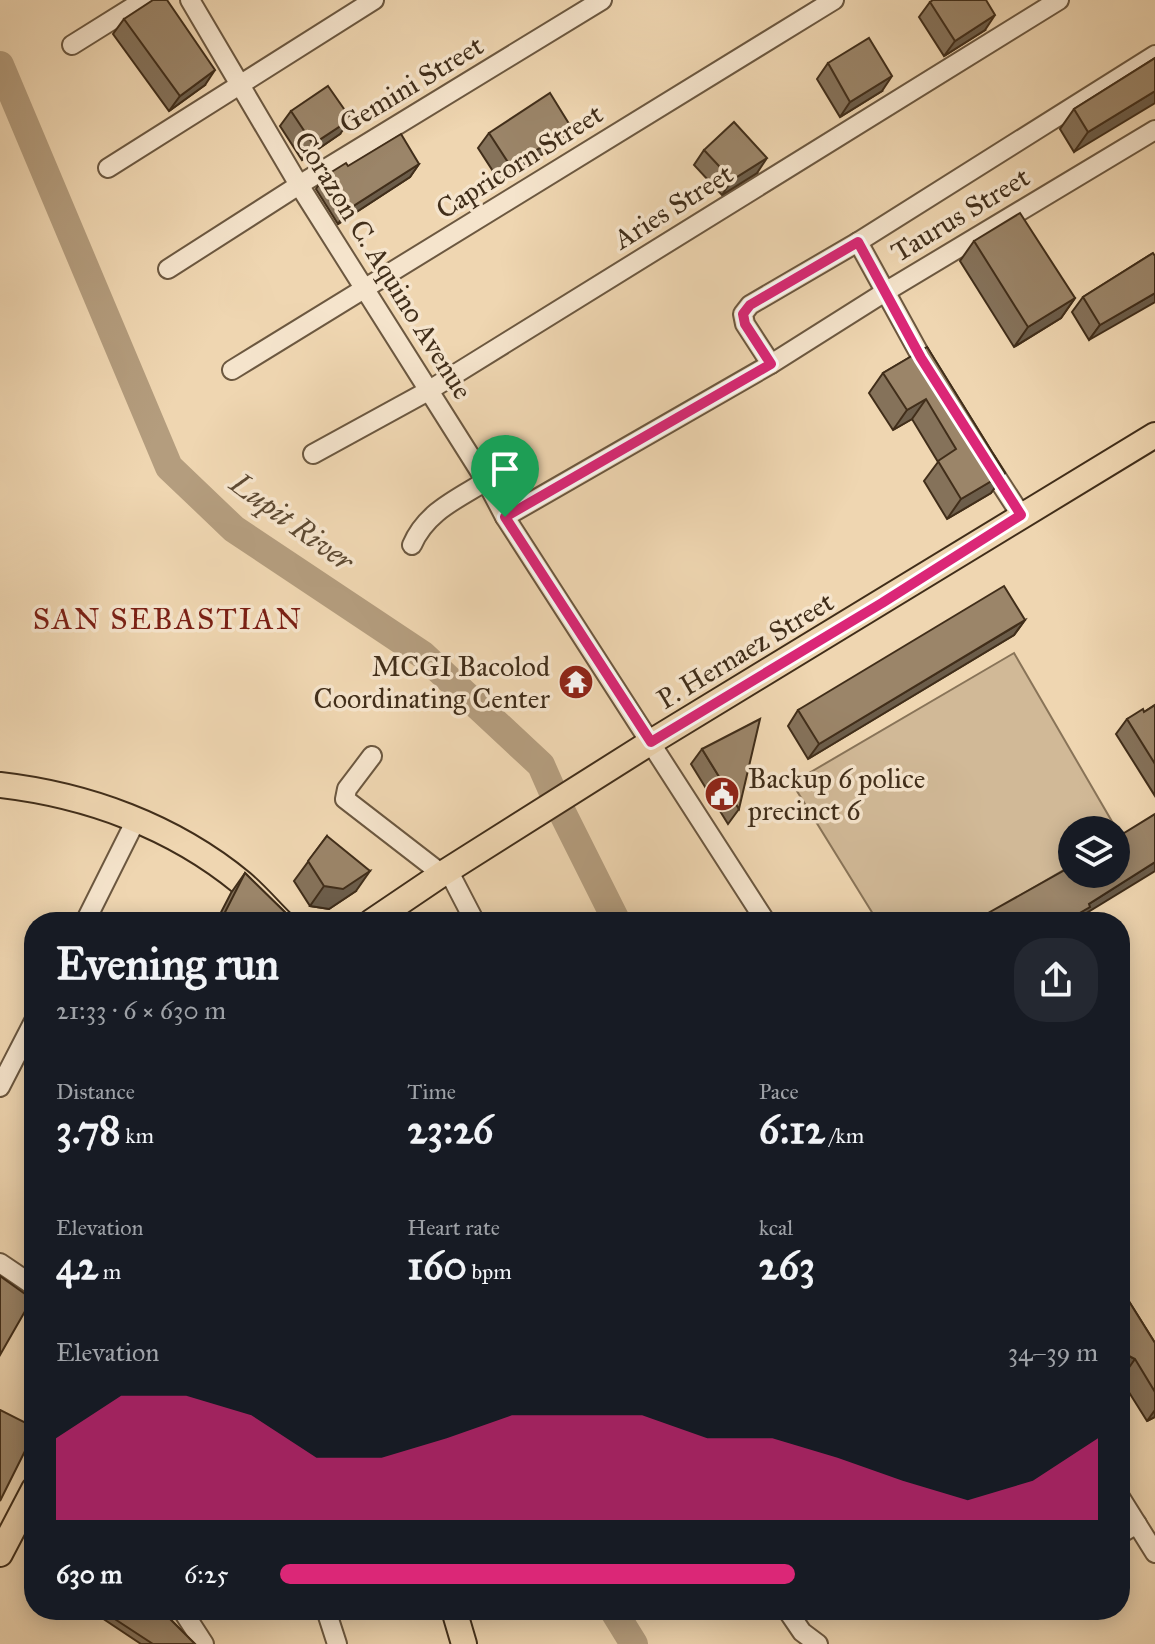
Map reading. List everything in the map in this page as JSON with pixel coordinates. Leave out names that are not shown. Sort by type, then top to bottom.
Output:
[{"type":"main road","name":"P. Hernaez Street","points":[[386,912],[651,742],[1155,435]]},
{"type":"main road","points":[[0,785],[67,796],[136,820],[195,850],[243,884],[271,912]]},
{"type":"main road","points":[[0,1554],[24,1508]]},
{"type":"main road","points":[[457,1620],[464,1644]]},
{"type":"street","points":[[72,45],[144,0]]},
{"type":"street","name":"Corazon C. Aquino Avenue","points":[[190,0],[299,185],[486,481],[505,517],[760,912]]},
{"type":"street","points":[[108,168],[374,0]]},
{"type":"street","name":"Gemini Street","points":[[168,269],[602,0]]},
{"type":"street","name":"Capricorn Street","points":[[232,370],[834,0]]},
{"type":"street","name":"Aries Street","points":[[313,454],[428,391],[1059,0]]},
{"type":"street","points":[[771,364],[745,324],[743,314],[750,305],[858,242],[1155,55]]},
{"type":"street","name":"Taurus Street","points":[[505,517],[771,364],[1155,130]]},
{"type":"street","points":[[858,242],[937,384]]},
{"type":"street","points":[[978,449],[1021,515]]},
{"type":"street","points":[[412,545],[418,530],[433,513],[486,481]]},
{"type":"street","points":[[372,756],[347,789],[345,799],[445,872],[469,912]]},
{"type":"street","points":[[90,912],[136,820]]},
{"type":"street","points":[[0,1087],[24,1040]]},
{"type":"street","points":[[0,1263],[24,1279]]},
{"type":"street","points":[[1130,1513],[1153,1545]]},
{"type":"street","points":[[1130,1528],[1137,1524]]},
{"type":"street","points":[[188,1620],[204,1644]]},
{"type":"street","points":[[329,1620],[337,1644]]},
{"type":"street","points":[[794,1620],[802,1632],[818,1644]]},
{"type":"shaded area","points":[[1014,653],[1109,816],[1058,816],[1058,873],[992,912],[872,912],[792,783]]},
{"type":"building","points":[[153,0],[167,0],[215,70],[180,96],[124,19]]},
{"type":"building","points":[[986,0],[995,15],[955,41],[930,2]]},
{"type":"building","points":[[869,38],[892,76],[850,102],[828,63]]},
{"type":"building","points":[[1155,58],[1155,91],[1088,132],[1074,109]]},
{"type":"building","points":[[328,86],[351,119],[313,144],[291,111]]},
{"type":"building","points":[[550,93],[571,127],[511,167],[489,133]]},
{"type":"building","points":[[734,122],[767,158],[732,180],[704,150]]},
{"type":"building","points":[[401,134],[419,164],[347,210],[325,176]]},
{"type":"building","points":[[1020,213],[1075,298],[1028,327],[974,241]]},
{"type":"building","points":[[1153,253],[1155,293],[1100,325],[1083,297]]},
{"type":"building","points":[[927,347],[1005,473],[961,499],[938,461],[956,449],[926,399],[907,410],[883,373]]},
{"type":"building","points":[[1004,586],[1025,620],[819,744],[798,710]]},
{"type":"building","points":[[1155,705],[1155,764],[1127,719]]},
{"type":"building","points":[[760,719],[739,809],[702,749]]},
{"type":"building","points":[[1155,814],[1155,862],[1130,878],[1130,829]]},
{"type":"building","points":[[327,836],[370,871],[343,889],[324,886],[308,861]]},
{"type":"building","points":[[245,873],[285,912],[225,912]]},
{"type":"building","points":[[1058,874],[1058,888],[1114,888],[1081,912],[990,912]]},
{"type":"building","points":[[0,1276],[24,1293],[24,1313],[0,1355]]},
{"type":"building","points":[[1130,1303],[1155,1343],[1155,1392],[1135,1359],[1130,1356]]},
{"type":"building","points":[[0,1410],[24,1422],[24,1453],[0,1501]]},
{"type":"building","points":[[116,1620],[171,1620],[195,1644],[153,1644]]},
{"type":"waterway","name":"Lupit River","points":[[0,65],[169,467],[234,529],[423,655],[541,765],[612,912]]},
{"type":"waterway","name":"Lupit River","points":[[619,1620],[634,1644]]},
{"type":"place","name":"MCGI Bacolod Coordinating Center","points":[[576,682]]},
{"type":"place","name":"Backup 6 police precinct 6","points":[[722,794]]},
{"type":"district","name":"SAN SEBASTIAN","points":[[168,619]]},
{"type":"route","points":[[858,242],[921,358],[1021,515],[1008,526],[651,742],[505,517],[771,364],[745,324],[743,314],[750,305],[858,242]]}]
